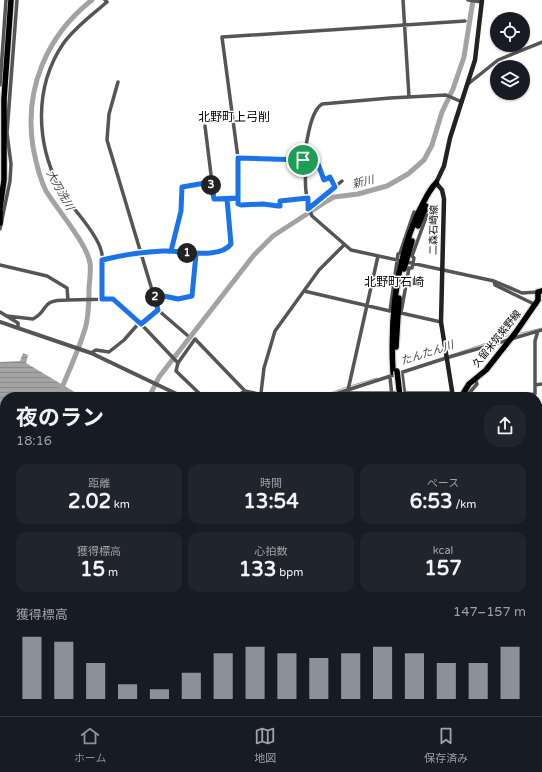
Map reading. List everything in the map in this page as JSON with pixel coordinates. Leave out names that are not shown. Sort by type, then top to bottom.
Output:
[{"type":"main road","points":[[0,223],[0,207],[4,186],[3,133],[11,0]]},
{"type":"main road","points":[[394,392],[397,314],[402,260],[444,166],[450,138],[477,54],[482,1]]},
{"type":"main road","points":[[3,133],[6,126],[9,99]]},
{"type":"main road","points":[[0,126],[3,133]]},
{"type":"main road","name":"二森石崎線","points":[[436,183],[442,190],[444,199],[441,322],[452,392]]},
{"type":"main road","name":"久留米筑紫野線","points":[[464,392],[469,384],[486,370],[513,336],[536,305],[540,291]]},
{"type":"main road","points":[[395,373],[402,392]]},
{"type":"street","points":[[0,85],[1,41],[6,0]]},
{"type":"street","points":[[0,229],[4,186],[11,164],[8,133],[9,99],[17,0]]},
{"type":"street","points":[[102,299],[102,260],[100,247],[60,188],[50,167],[44,147],[41,128],[45,87],[55,59],[72,34],[107,2],[105,0]]},
{"type":"street","points":[[403,0],[409,97]]},
{"type":"street","points":[[468,0],[482,1]]},
{"type":"street","points":[[308,198],[280,201],[280,206],[238,204],[238,158],[222,36],[465,21]]},
{"type":"street","points":[[468,84],[498,60],[542,42]]},
{"type":"street","points":[[118,82],[109,114],[107,138],[158,310],[187,335]]},
{"type":"street","points":[[462,102],[446,95],[332,102],[319,106],[312,122],[305,160],[304,180],[308,198],[308,209],[312,216],[350,250],[494,281],[522,293],[540,291]]},
{"type":"street","points":[[205,126],[214,199],[238,198]]},
{"type":"street","points":[[238,158],[305,160],[318,164],[324,180],[330,177],[335,187]]},
{"type":"street","points":[[308,209],[342,181]]},
{"type":"street","points":[[171,251],[181,211],[182,187],[211,182]]},
{"type":"street","points":[[102,260],[142,253],[171,251],[208,254],[229,247],[231,244],[227,199]]},
{"type":"street","points":[[402,260],[398,254],[400,253],[414,212]]},
{"type":"street","points":[[428,212],[416,241],[412,256],[414,258],[412,268],[409,268],[407,275],[401,313],[441,322]]},
{"type":"street","points":[[261,392],[264,368],[274,331],[319,270],[344,245]]},
{"type":"street","points":[[154,294],[178,299],[192,296],[196,254]]},
{"type":"street","points":[[348,390],[378,256]]},
{"type":"street","points":[[304,291],[390,311],[397,266],[395,265],[402,260]]},
{"type":"street","points":[[0,265],[47,276],[67,288],[68,300]]},
{"type":"street","points":[[494,281],[495,286],[536,305]]},
{"type":"street","points":[[7,316],[33,319],[49,302],[54,300],[113,299],[140,323],[178,364]]},
{"type":"street","points":[[91,353],[96,350],[109,352],[124,340],[140,323],[158,310]]},
{"type":"street","points":[[0,312],[18,323],[18,328]]},
{"type":"street","points":[[0,322],[91,353],[173,392]]},
{"type":"street","points":[[342,392],[395,373],[513,336],[540,330]]},
{"type":"street","points":[[535,392],[535,341],[540,330]]},
{"type":"street","points":[[197,392],[178,375],[176,371],[178,364],[195,339],[245,391],[253,392]]},
{"type":"street","points":[[470,392],[477,384],[475,379]]},
{"type":"street","points":[[535,385],[542,384]]},
{"type":"shaded area","points":[[23,353],[28,355],[26,363],[75,392],[0,392],[0,362],[20,361]]},
{"type":"waterway","name":"大刀洗川","points":[[60,392],[79,346],[86,324],[90,263],[83,246],[46,191],[41,180],[33,147],[31,126],[32,105],[42,66],[51,47],[62,30],[76,14],[92,0]]},
{"type":"waterway","name":"新川","points":[[152,392],[159,377],[254,255],[273,236],[334,197],[358,194],[387,186],[408,174],[424,160],[432,145],[442,112],[453,89],[464,57],[473,0]]},
{"type":"waterway","name":"たんたん川","points":[[517,334],[542,328]]},
{"type":"waterway","name":"たんたん川","points":[[451,355],[510,335]]},
{"type":"waterway","name":"たんたん川","points":[[350,386],[377,378]]},
{"type":"waterway","name":"たんたん川","points":[[333,392],[347,387]]},
{"type":"tunnel","points":[[0,93],[9,96]]},
{"type":"district","name":"北野町上弓削","points":[[234,117]]},
{"type":"district","name":"北野町石崎","points":[[394,282]]},
{"type":"route","points":[[303,160],[238,158],[238,198],[227,199],[231,244],[229,247],[208,254],[196,254],[164,251],[138,253],[102,260],[102,299],[113,299],[141,324],[158,310],[154,294],[178,299],[192,296],[196,254],[171,251],[180,217],[182,187],[211,182],[214,199],[238,198],[238,204],[241,205],[263,204],[280,206],[280,201],[308,198],[308,209],[335,187],[330,177],[324,180],[320,166],[316,162],[303,160]]}]
